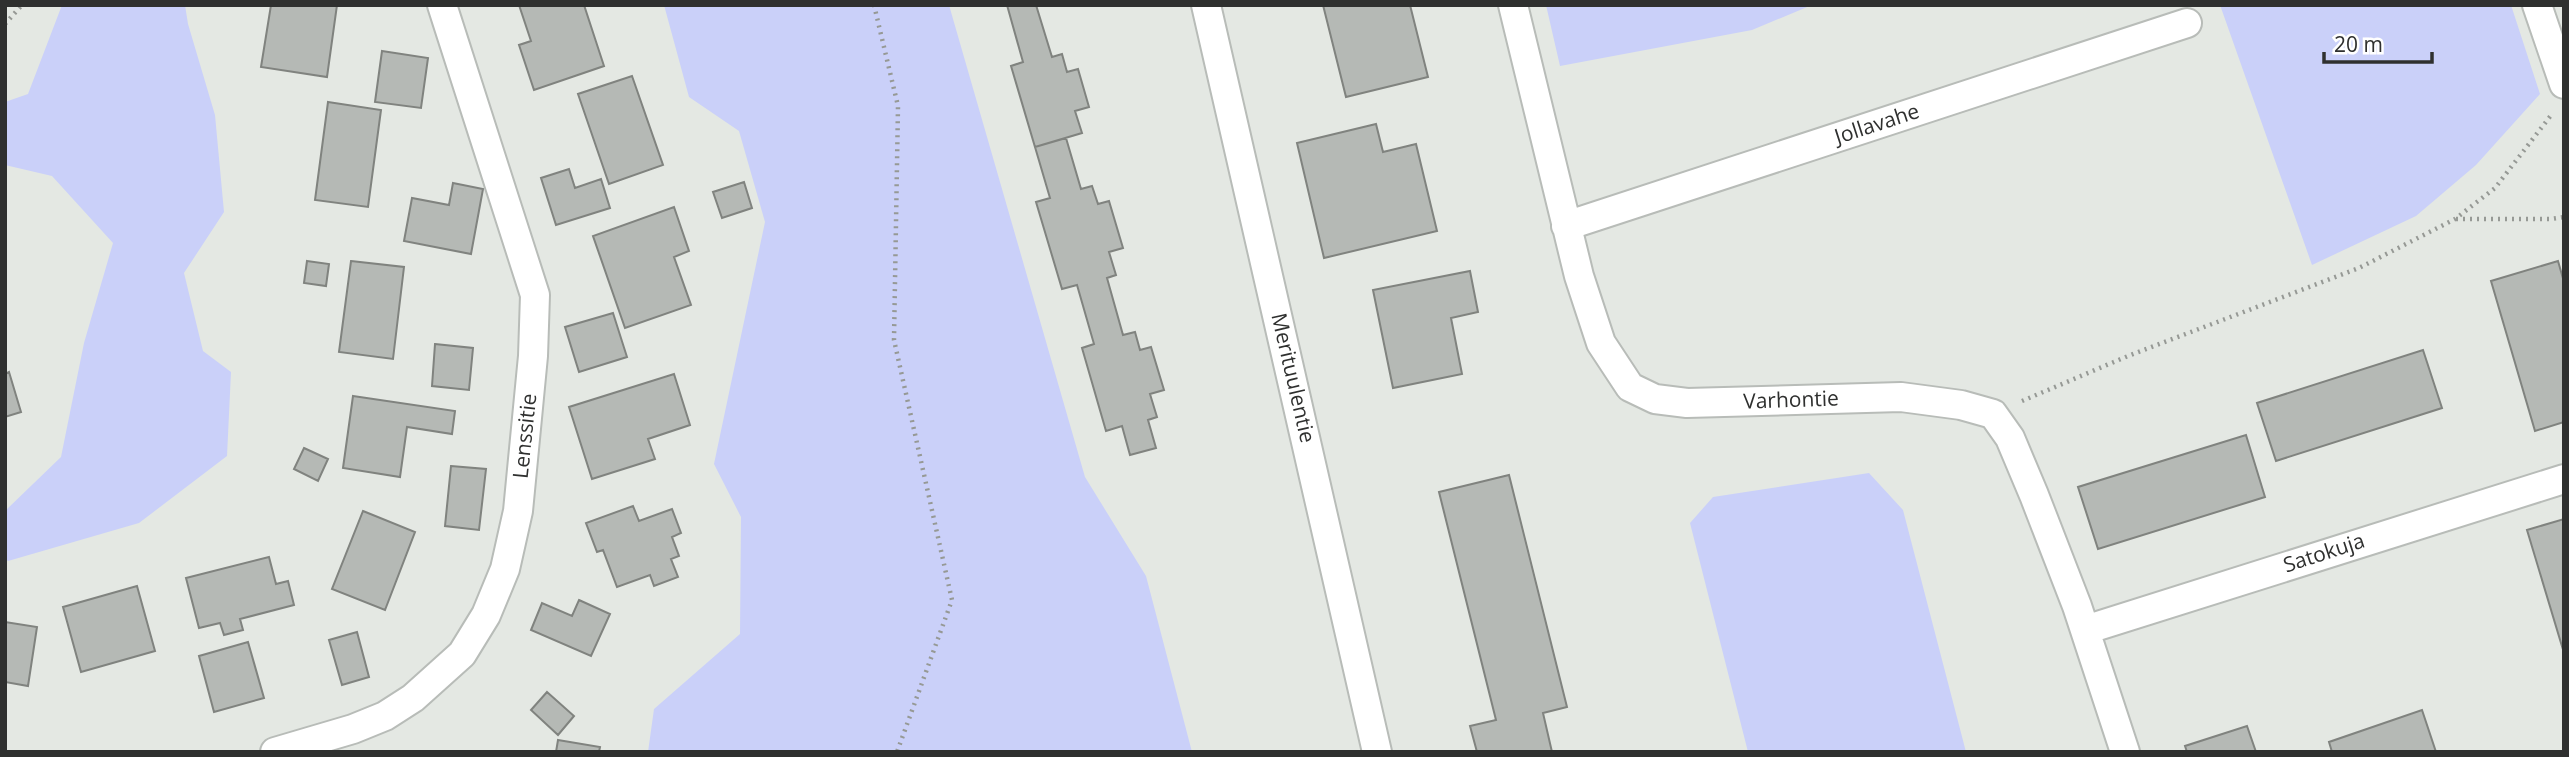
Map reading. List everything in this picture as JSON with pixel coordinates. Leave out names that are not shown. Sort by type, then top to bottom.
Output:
[{"type":"street","name":"Lenssitie","points":[[275,752],[353,729],[385,716],[413,698],[462,654],[486,615],[505,569],[518,511],[536,295],[442,5]]},
{"type":"street","name":"Merituulentie","points":[[1206,5],[1377,752]]},
{"type":"street","name":"Varhontie","points":[[1513,5],[1579,276],[1601,343],[1630,387],[1655,400],[1687,402],[1901,397],[1961,405],[1993,414]]},
{"type":"street","points":[[2537,5],[2560,96]]},
{"type":"street","name":"Jollavahe","points":[[1566,226],[2188,23]]},
{"type":"street","points":[[1993,414],[2010,438],[2085,630],[2125,752]]},
{"type":"street","name":"Satokuja","points":[[2085,630],[2564,479]]},
{"type":"path","points":[[5,24],[22,5]]},
{"type":"path","points":[[874,5],[898,106],[894,340],[952,600],[897,752]]},
{"type":"path","points":[[1993,414],[2128,356],[2359,268],[2455,219],[2495,188],[2560,96]]},
{"type":"path","points":[[2455,219],[2564,217]]},
{"type":"shaded area","points":[[62,5],[185,5],[188,24],[215,115],[224,212],[184,273],[203,351],[231,372],[227,456],[139,523],[8,561],[5,559],[5,511],[61,457],[84,343],[113,243],[52,176],[5,165],[5,102],[28,94]]},
{"type":"shaded area","points":[[664,5],[949,5],[1085,477],[1146,576],[1192,752],[648,752],[654,709],[740,634],[741,517],[714,464],[765,222],[739,131],[689,97]]},
{"type":"shaded area","points":[[1546,5],[1812,5],[1752,30],[1560,66]]},
{"type":"shaded area","points":[[2220,5],[2511,5],[2540,94],[2476,165],[2416,216],[2312,265]]},
{"type":"shaded area","points":[[1869,473],[1903,510],[1966,752],[1748,752],[1690,523],[1713,497]]},
{"type":"building","points":[[271,5],[337,5],[327,77],[261,67]]},
{"type":"building","points":[[519,5],[584,5],[604,66],[534,90],[519,45],[531,41]]},
{"type":"building","points":[[1007,5],[1036,5],[1052,57],[1062,54],[1067,72],[1078,69],[1089,107],[1075,111],[1082,133],[1035,147],[1011,66],[1023,62]]},
{"type":"building","points":[[1323,5],[1410,5],[1428,77],[1346,97]]},
{"type":"building","points":[[382,51],[428,58],[421,108],[375,102]]},
{"type":"building","points":[[632,76],[663,165],[609,184],[578,94]]},
{"type":"building","points":[[328,102],[381,110],[368,207],[315,200]]},
{"type":"building","points":[[1376,124],[1383,152],[1416,144],[1437,231],[1324,258],[1297,143]]},
{"type":"building","points":[[1066,138],[1081,189],[1092,186],[1098,204],[1109,201],[1123,248],[1109,252],[1116,275],[1107,278],[1123,335],[1135,332],[1140,350],[1151,347],[1164,390],[1150,394],[1157,417],[1148,420],[1156,448],[1130,455],[1122,426],[1106,431],[1082,348],[1094,344],[1077,285],[1062,289],[1036,202],[1050,198],[1035,147]]},
{"type":"building","points":[[569,169],[575,188],[601,179],[610,208],[556,225],[541,178]]},
{"type":"building","points":[[744,182],[752,208],[722,218],[713,192]]},
{"type":"building","points":[[453,183],[483,189],[471,254],[404,241],[412,198],[449,205]]},
{"type":"building","points":[[674,207],[689,251],[674,257],[691,305],[625,328],[593,236]]},
{"type":"building","points":[[307,261],[329,264],[326,286],[304,283]]},
{"type":"building","points":[[351,261],[404,267],[393,359],[339,352]]},
{"type":"building","points":[[2558,261],[2564,282],[2564,422],[2535,431],[2491,281]]},
{"type":"building","points":[[1470,271],[1478,312],[1451,318],[1462,374],[1393,388],[1373,290]]},
{"type":"building","points":[[613,313],[627,357],[579,372],[565,327]]},
{"type":"building","points":[[435,344],[473,348],[469,390],[432,386]]},
{"type":"building","points":[[2423,350],[2442,408],[2276,461],[2257,403]]},
{"type":"building","points":[[9,372],[21,412],[5,417],[5,374]]},
{"type":"building","points":[[674,374],[690,425],[648,439],[655,459],[592,479],[569,407]]},
{"type":"building","points":[[353,396],[455,411],[452,434],[407,427],[400,477],[343,468]]},
{"type":"building","points":[[2246,435],[2265,497],[2098,549],[2078,487]]},
{"type":"building","points":[[304,448],[328,459],[318,481],[294,469]]},
{"type":"building","points":[[451,466],[486,469],[479,530],[445,526]]},
{"type":"building","points":[[1509,475],[1567,707],[1543,713],[1552,752],[1477,752],[1470,726],[1496,720],[1439,492]]},
{"type":"building","points":[[633,506],[639,521],[672,509],[681,533],[672,537],[679,556],[671,559],[678,577],[654,586],[650,575],[617,587],[603,550],[597,552],[586,523]]},
{"type":"building","points":[[363,511],[415,532],[385,610],[332,589]]},
{"type":"building","points":[[2564,519],[2564,653],[2527,530]]},
{"type":"building","points":[[269,557],[276,584],[288,581],[294,605],[240,619],[243,630],[224,635],[220,623],[199,628],[186,578]]},
{"type":"building","points":[[137,586],[155,651],[81,672],[63,607]]},
{"type":"building","points":[[579,600],[610,614],[591,656],[531,630],[542,603],[572,616]]},
{"type":"building","points":[[5,622],[37,627],[28,686],[5,682]]},
{"type":"building","points":[[357,632],[369,677],[342,685],[329,640]]},
{"type":"building","points":[[248,642],[264,698],[214,712],[199,656]]},
{"type":"building","points":[[547,692],[574,716],[558,735],[531,710]]},
{"type":"building","points":[[2422,710],[2436,752],[2332,752],[2329,742]]},
{"type":"building","points":[[2247,726],[2256,752],[2187,752],[2185,746]]},
{"type":"building","points":[[558,740],[600,747],[599,752],[556,752]]}]
